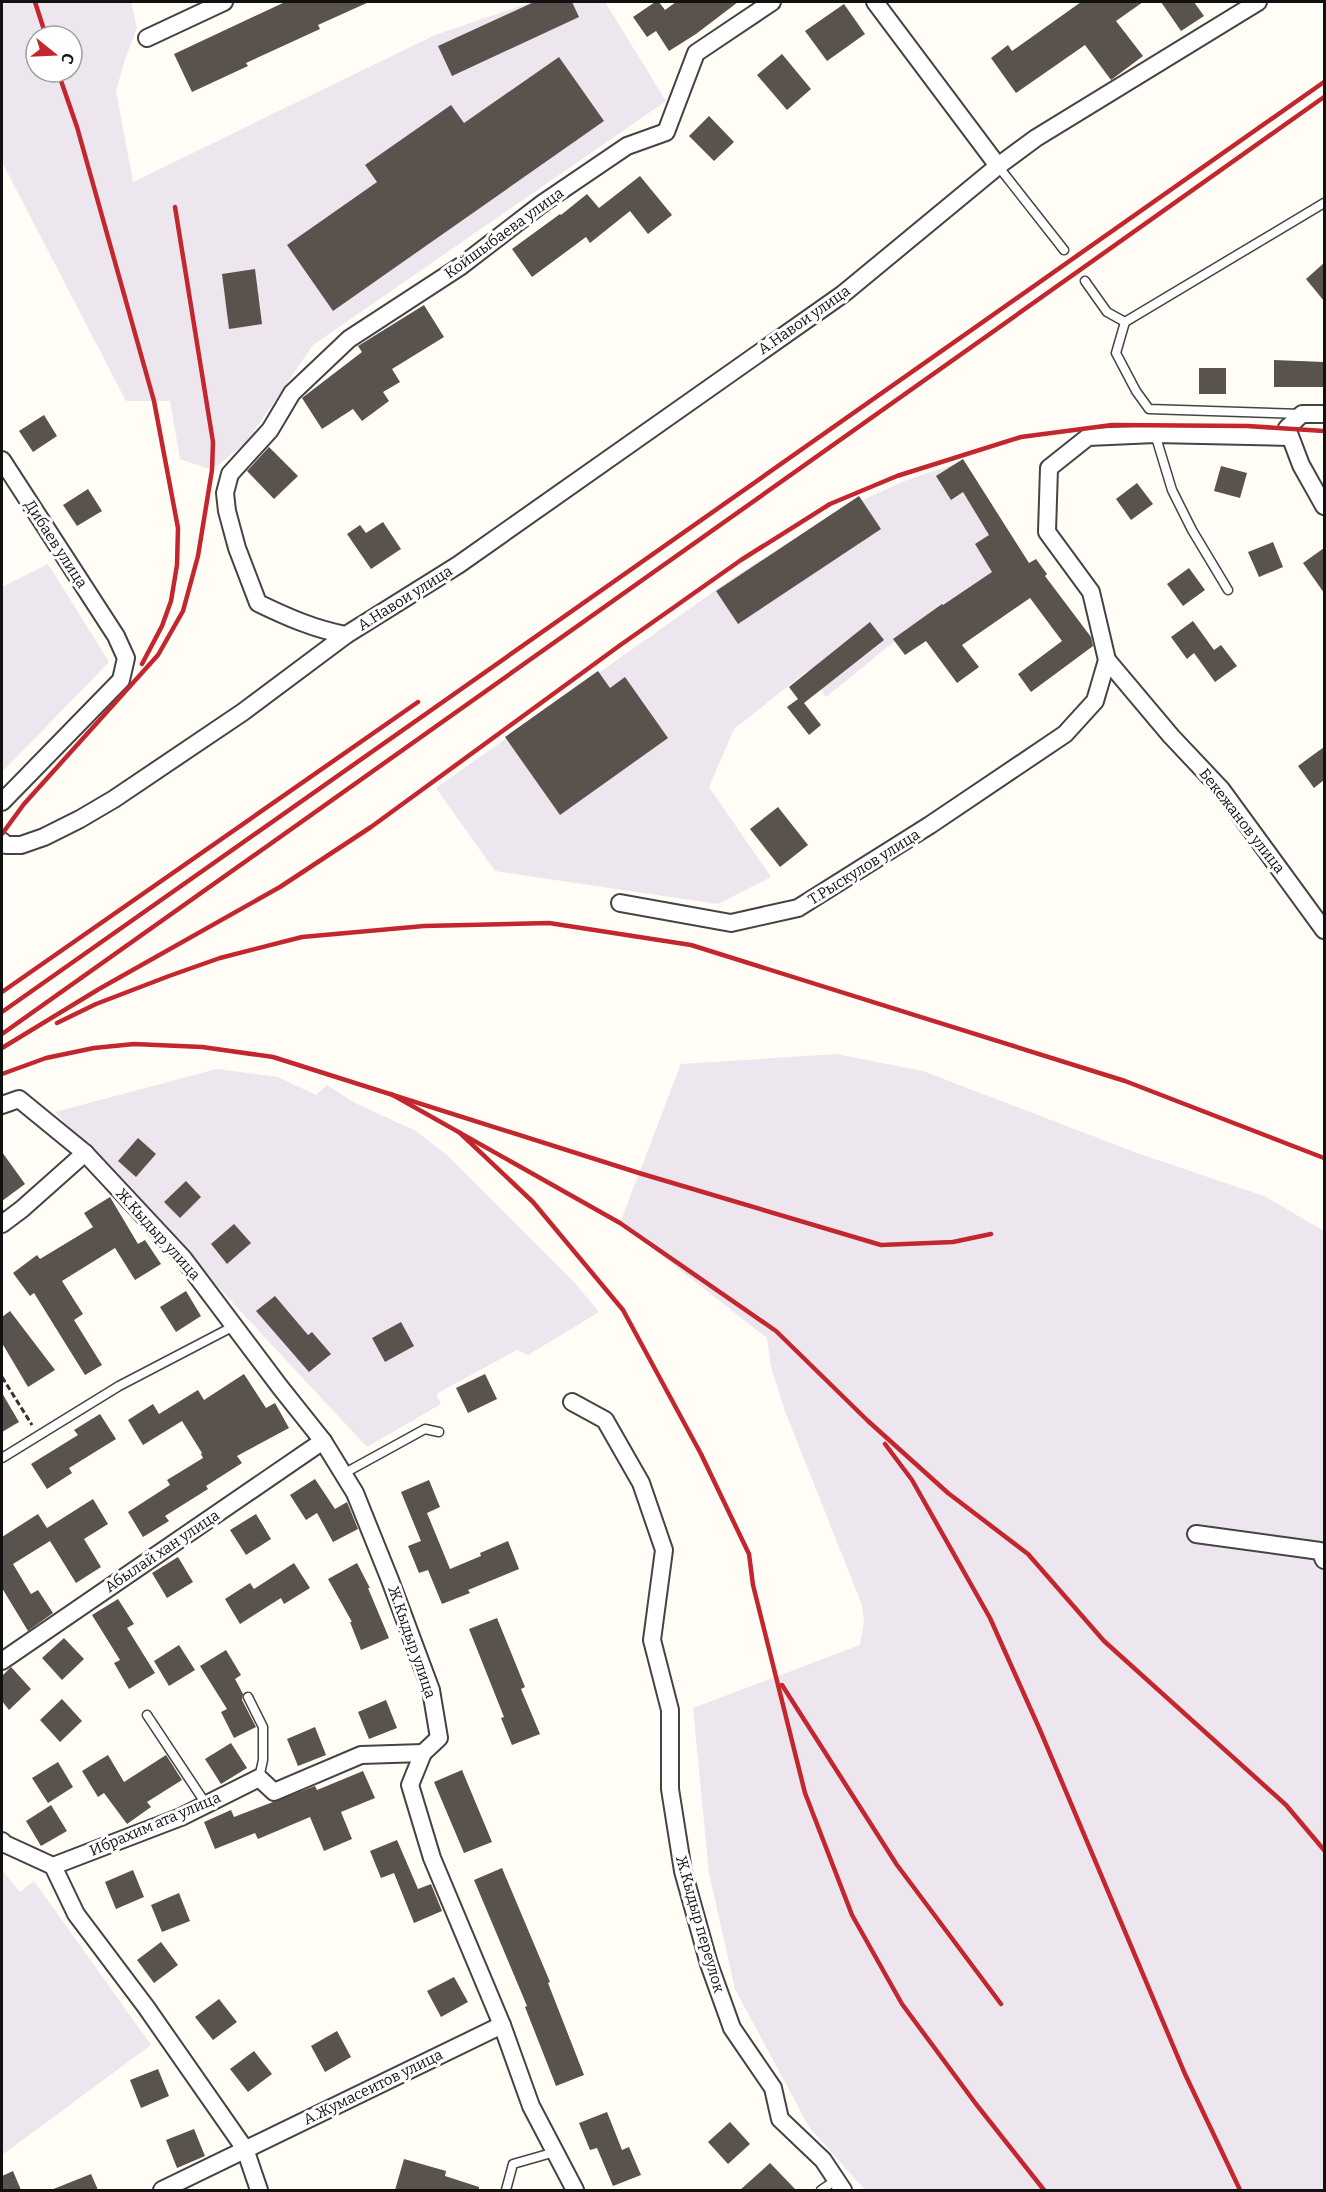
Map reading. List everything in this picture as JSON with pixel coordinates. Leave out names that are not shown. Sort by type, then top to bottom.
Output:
[{"type":"street","points":[[147,38],[224,2]]},
{"type":"street","name":"Койшыбаева улица","points":[[346,635],[293,621],[258,603],[237,548],[227,511],[225,493],[230,474],[270,430],[292,393],[349,339],[461,266],[543,203],[627,146],[666,132],[696,53],[772,2]]},
{"type":"street","points":[[875,2],[998,166]]},
{"type":"street","name":"А.Навои улица","points":[[2,841],[6,844],[21,845],[44,837],[97,809],[243,712],[346,635],[458,565],[843,294],[998,166],[1036,138],[1258,2]]},
{"type":"street","points":[[1324,414],[1302,414],[1287,428],[1301,465],[1324,506]]},
{"type":"street","points":[[1155,434],[1290,437]]},
{"type":"street","name":"Бекежанов улица","points":[[1155,434],[1088,437],[1049,468],[1047,532],[1091,592],[1107,660],[1171,736],[1221,789],[1324,930]]},
{"type":"street","name":"Дибаев улица","points":[[2,460],[110,627],[126,658],[121,680],[2,802]]},
{"type":"street","name":"Бекежанов улица","points":[[930,825],[1065,734],[1095,701],[1107,660]]},
{"type":"street","name":"Т.Рыскулов улица","points":[[620,903],[731,923],[798,908],[930,825]]},
{"type":"street","name":"Ж.Кыдыр улица","points":[[2,1105],[19,1099],[85,1153],[183,1258],[323,1441],[344,1474],[359,1503],[431,1690],[439,1737],[423,1753],[410,1785],[432,1858],[502,2025],[531,2106],[575,2190]]},
{"type":"street","points":[[2,1224],[85,1153]]},
{"type":"street","name":"Ж.Кыдыр переулок","points":[[572,1402],[604,1420],[641,1483],[664,1550],[652,1640],[670,1710],[670,1789],[683,1871],[709,1964],[732,2028],[772,2088],[780,2119],[823,2160],[839,2185]]},
{"type":"street","name":"Абылай хан улица","points":[[2,1661],[323,1441]]},
{"type":"street","points":[[1196,1534],[1320,1551],[1324,1560]]},
{"type":"street","points":[[260,1778],[274,1792],[361,1755],[423,1753]]},
{"type":"street","name":"Ибрахим ата улица","points":[[53,1866],[181,1817],[260,1778]]},
{"type":"street","points":[[2,1841],[53,1866],[76,1914],[146,2007],[245,2150],[259,2190]]},
{"type":"street","name":"А.Жумасеитов улица","points":[[162,2190],[502,2025]]},
{"type":"lane","points":[[998,166],[1064,250]]},
{"type":"lane","points":[[1302,414],[1149,409],[1136,391],[1116,353],[1125,322],[1324,203]]},
{"type":"lane","points":[[1085,281],[1107,312],[1125,322]]},
{"type":"lane","points":[[1155,434],[1172,489],[1192,530],[1228,590]]},
{"type":"lane","points":[[2,1458],[119,1386],[234,1326]]},
{"type":"lane","points":[[344,1474],[425,1429],[439,1432]]},
{"type":"lane","points":[[248,1697],[264,1727],[260,1778]]},
{"type":"lane","points":[[147,1714],[206,1804]]},
{"type":"lane","points":[[506,2190],[513,2164],[555,2152]]},
{"type":"lane","points":[[821,2190],[839,2185]]},
{"type":"path","points":[[2,1377],[40,1436]]},
{"type":"shaded area","points":[[2,2],[131,2],[137,28],[116,91],[133,182],[435,35],[532,2],[605,2],[666,101],[313,345],[246,443],[212,470],[180,459],[170,401],[126,401],[2,162]]},
{"type":"shaded area","points":[[958,463],[1018,555],[941,612],[890,645],[826,697],[807,671],[734,729],[709,787],[771,877],[718,904],[495,871],[436,788],[733,578],[834,513],[907,480]]},
{"type":"shaded area","points":[[48,564],[109,662],[2,772],[2,587]]},
{"type":"shaded area","points":[[836,1054],[923,1071],[1137,1153],[1264,1196],[1324,1231],[1324,2190],[865,2190],[809,2127],[735,1989],[709,1873],[693,1708],[860,1645],[864,1622],[862,1605],[785,1411],[771,1367],[767,1338],[620,1223],[681,1064]]},
{"type":"shaded area","points":[[217,1069],[278,1077],[316,1095],[327,1085],[355,1103],[416,1131],[447,1155],[574,1282],[599,1312],[528,1355],[517,1350],[436,1394],[441,1404],[367,1447],[55,1112]]},
{"type":"shaded area","points":[[2,1870],[20,1892],[34,1881],[151,2045],[2,2155]]},
{"type":"building","points":[[285,2],[369,2],[318,25],[320,29],[246,63],[248,66],[192,92],[174,54]]},
{"type":"building","points":[[534,2],[572,2],[579,17],[452,76],[438,46]]},
{"type":"building","points":[[655,2],[659,2],[665,10],[676,2],[738,2],[669,51],[656,31],[647,37],[633,17]]},
{"type":"building","points":[[1081,2],[1143,2],[1116,21],[1143,56],[1111,80],[1085,45],[1016,93],[991,58],[1008,45],[1012,51]]},
{"type":"building","points":[[1161,2],[1194,2],[1204,16],[1181,31]]},
{"type":"building","points":[[844,4],[865,34],[827,61],[805,31]]},
{"type":"building","points":[[782,54],[811,89],[787,110],[757,75]]},
{"type":"building","points":[[559,57],[604,121],[333,311],[287,245],[377,182],[365,165],[451,105],[464,123]]},
{"type":"building","points":[[709,116],[734,142],[714,161],[689,136]]},
{"type":"building","points":[[640,176],[672,215],[648,234],[630,211],[590,243],[586,237],[532,277],[512,249],[587,194],[599,208]]},
{"type":"building","points":[[1324,263],[1324,301],[1306,279]]},
{"type":"building","points":[[255,269],[262,324],[229,329],[222,274]]},
{"type":"building","points":[[424,305],[444,337],[392,369],[400,382],[383,392],[389,401],[362,421],[353,409],[322,429],[302,398],[362,352],[358,346]]},
{"type":"building","points":[[1274,360],[1324,362],[1324,387],[1274,387]]},
{"type":"building","points":[[1199,368],[1226,368],[1226,394],[1199,394]]},
{"type":"building","points":[[44,415],[57,436],[33,452],[19,431]]},
{"type":"building","points":[[269,447],[298,476],[274,499],[247,471]]},
{"type":"building","points":[[963,459],[1029,563],[1036,559],[1047,574],[1045,576],[1091,637],[1093,646],[1031,692],[1018,674],[1062,641],[1030,598],[962,645],[979,667],[957,683],[926,641],[905,655],[893,639],[992,572],[975,544],[989,535],[963,492],[951,500],[936,476]]},
{"type":"building","points":[[1221,466],[1247,473],[1240,498],[1214,491]]},
{"type":"building","points":[[1137,483],[1153,504],[1131,520],[1116,499]]},
{"type":"building","points":[[88,489],[102,511],[77,526],[63,505]]},
{"type":"building","points":[[859,496],[881,529],[738,624],[716,591]]},
{"type":"building","points":[[383,522],[401,549],[371,569],[347,534],[360,525],[366,533]]},
{"type":"building","points":[[1273,542],[1283,567],[1259,577],[1248,552]]},
{"type":"building","points":[[1324,548],[1324,593],[1303,563]]},
{"type":"building","points":[[1189,568],[1205,590],[1183,606],[1167,584]]},
{"type":"building","points":[[1193,621],[1214,650],[1221,645],[1237,666],[1215,682],[1194,653],[1187,659],[1171,637]]},
{"type":"building","points":[[870,622],[884,640],[804,703],[821,725],[809,735],[787,707],[798,699],[789,687]]},
{"type":"building","points":[[598,671],[610,688],[625,677],[668,738],[560,815],[505,737]]},
{"type":"building","points":[[1324,747],[1324,780],[1314,788],[1298,766]]},
{"type":"building","points":[[778,807],[808,845],[780,867],[750,829]]},
{"type":"building","points":[[138,1138],[156,1154],[136,1177],[118,1161]]},
{"type":"building","points":[[2,1152],[25,1184],[2,1201]]},
{"type":"building","points":[[186,1181],[201,1197],[180,1218],[164,1202]]},
{"type":"building","points":[[110,1197],[138,1244],[145,1240],[161,1264],[135,1280],[115,1248],[62,1281],[83,1314],[74,1320],[102,1365],[85,1375],[34,1293],[30,1296],[13,1273],[37,1255],[40,1259],[93,1227],[84,1213]]},
{"type":"building","points":[[234,1224],[251,1243],[227,1264],[211,1244]]},
{"type":"building","points":[[186,1291],[201,1316],[176,1332],[160,1307]]},
{"type":"building","points":[[275,1296],[308,1335],[312,1332],[331,1354],[309,1372],[256,1311]]},
{"type":"building","points":[[10,1311],[55,1370],[28,1387],[2,1343],[2,1317]]},
{"type":"building","points":[[401,1322],[414,1346],[385,1362],[372,1338]]},
{"type":"building","points":[[244,1374],[266,1408],[275,1403],[289,1428],[237,1456],[242,1463],[206,1486],[208,1489],[165,1516],[169,1521],[143,1537],[128,1512],[170,1485],[167,1480],[203,1458],[182,1421],[143,1445],[128,1420],[153,1404],[159,1414],[198,1390],[204,1400]]},
{"type":"building","points":[[485,1374],[497,1399],[468,1413],[456,1388]]},
{"type":"building","points":[[2,1393],[19,1422],[2,1432]]},
{"type":"building","points":[[100,1414],[116,1439],[69,1468],[72,1473],[47,1489],[31,1464],[78,1435],[74,1430]]},
{"type":"building","points":[[315,1479],[335,1509],[347,1502],[358,1529],[333,1542],[317,1513],[306,1520],[290,1495]]},
{"type":"building","points":[[429,1480],[440,1507],[427,1513],[450,1569],[508,1541],[519,1569],[468,1590],[470,1593],[442,1604],[428,1570],[419,1573],[408,1546],[421,1541],[401,1492]]},
{"type":"building","points":[[93,1499],[108,1524],[84,1539],[101,1567],[76,1583],[50,1541],[13,1564],[31,1594],[38,1590],[53,1613],[28,1631],[2,1588],[2,1537],[38,1514],[47,1528]]},
{"type":"building","points":[[256,1514],[271,1539],[246,1555],[230,1530]]},
{"type":"building","points":[[178,1557],[193,1582],[167,1598],[152,1573]]},
{"type":"building","points":[[294,1563],[310,1588],[284,1604],[281,1598],[240,1624],[225,1599],[250,1583],[254,1589]]},
{"type":"building","points":[[357,1563],[370,1588],[368,1588],[389,1638],[361,1650],[350,1622],[352,1622],[328,1579]]},
{"type":"building","points":[[118,1599],[134,1624],[127,1628],[155,1673],[129,1689],[114,1663],[120,1660],[92,1615]]},
{"type":"building","points":[[497,1618],[525,1687],[521,1689],[540,1734],[512,1745],[501,1718],[504,1717],[469,1629]]},
{"type":"building","points":[[64,1638],[84,1659],[62,1680],[42,1658]]},
{"type":"building","points":[[179,1645],[195,1670],[169,1686],[154,1661]]},
{"type":"building","points":[[226,1650],[241,1675],[235,1679],[243,1694],[242,1700],[256,1727],[234,1738],[221,1712],[227,1709],[200,1666]]},
{"type":"building","points":[[11,1667],[31,1689],[9,1710],[2,1701],[2,1676]]},
{"type":"building","points":[[62,1699],[82,1721],[60,1742],[40,1720]]},
{"type":"building","points":[[386,1700],[397,1728],[369,1739],[358,1712]]},
{"type":"building","points":[[315,1727],[326,1755],[298,1766],[287,1739]]},
{"type":"building","points":[[231,1743],[247,1768],[221,1784],[205,1759]]},
{"type":"building","points":[[108,1755],[124,1782],[166,1755],[182,1780],[147,1802],[151,1807],[127,1824],[104,1793],[98,1797],[82,1771]]},
{"type":"building","points":[[58,1762],[73,1787],[48,1803],[32,1778]]},
{"type":"building","points":[[462,1770],[492,1842],[464,1853],[434,1782]]},
{"type":"building","points":[[363,1771],[375,1798],[341,1812],[352,1839],[324,1851],[310,1817],[258,1839],[255,1833],[215,1849],[204,1822],[231,1810],[234,1817],[315,1786],[317,1790]]},
{"type":"building","points":[[51,1805],[67,1831],[41,1846],[26,1821]]},
{"type":"building","points":[[397,1840],[418,1889],[431,1884],[442,1911],[414,1923],[394,1873],[381,1878],[370,1851]]},
{"type":"building","points":[[502,1868],[550,1982],[548,1983],[584,2075],[556,2086],[525,2007],[527,2006],[474,1880]]},
{"type":"building","points":[[133,1870],[144,1897],[116,1909],[105,1882]]},
{"type":"building","points":[[179,1893],[190,1921],[162,1932],[151,1905]]},
{"type":"building","points":[[161,1942],[178,1965],[154,1983],[137,1960]]},
{"type":"building","points":[[454,1977],[468,2002],[441,2017],[427,1991]]},
{"type":"building","points":[[219,1999],[237,2022],[213,2040],[195,2017]]},
{"type":"building","points":[[337,2031],[351,2057],[325,2072],[311,2046]]},
{"type":"building","points":[[254,2051],[272,2074],[248,2092],[230,2069]]},
{"type":"building","points":[[158,2069],[169,2096],[141,2108],[130,2080]]},
{"type":"building","points":[[607,2112],[622,2150],[629,2147],[641,2175],[613,2186],[597,2148],[590,2150],[579,2123]]},
{"type":"building","points":[[730,2122],[750,2144],[728,2164],[708,2142]]},
{"type":"building","points":[[194,2129],[205,2156],[177,2168],[166,2140]]},
{"type":"building","points":[[404,2159],[446,2171],[445,2176],[479,2187],[479,2190],[395,2190]]},
{"type":"building","points":[[770,2163],[796,2190],[740,2190]]},
{"type":"building","points":[[13,2171],[21,2190],[2,2190],[2,2176]]},
{"type":"building","points":[[91,2174],[98,2190],[51,2190]]},
{"type":"railway","points":[[35,2],[42,24]]},
{"type":"railway","points":[[2,1012],[1324,82]]},
{"type":"railway","points":[[62,84],[77,127],[154,401],[178,528],[177,565],[171,601],[162,626],[142,664]]},
{"type":"railway","points":[[2,1034],[1324,97]]},
{"type":"railway","points":[[2,834],[24,804],[158,655],[183,611],[198,556],[212,470],[213,442],[175,207]]},
{"type":"railway","points":[[2,1048],[99,989],[280,887],[371,827],[741,560],[830,504],[897,476],[1021,437],[1112,425],[1247,426],[1324,431]]},
{"type":"railway","points":[[2,992],[418,702]]},
{"type":"railway","points":[[57,1023],[96,1004],[220,958],[302,937],[424,926],[549,923],[691,945],[1125,1081],[1324,1158]]},
{"type":"railway","points":[[2,1074],[46,1058],[94,1048],[134,1044],[202,1047],[273,1057],[639,1173],[881,1245],[953,1242],[991,1234]]},
{"type":"railway","points":[[391,1094],[620,1223],[776,1331],[868,1421],[948,1493],[1028,1554],[1104,1641],[1286,1805],[1324,1850]]},
{"type":"railway","points":[[460,1133],[533,1202],[623,1310],[701,1454],[749,1554],[753,1585],[805,1793],[852,1915],[902,2004],[976,2104],[1044,2190]]},
{"type":"railway","points":[[885,1444],[912,1480],[990,1618],[1040,1730],[1185,2074],[1240,2190]]},
{"type":"railway","points":[[782,1685],[897,1865],[1001,2004]]}]
